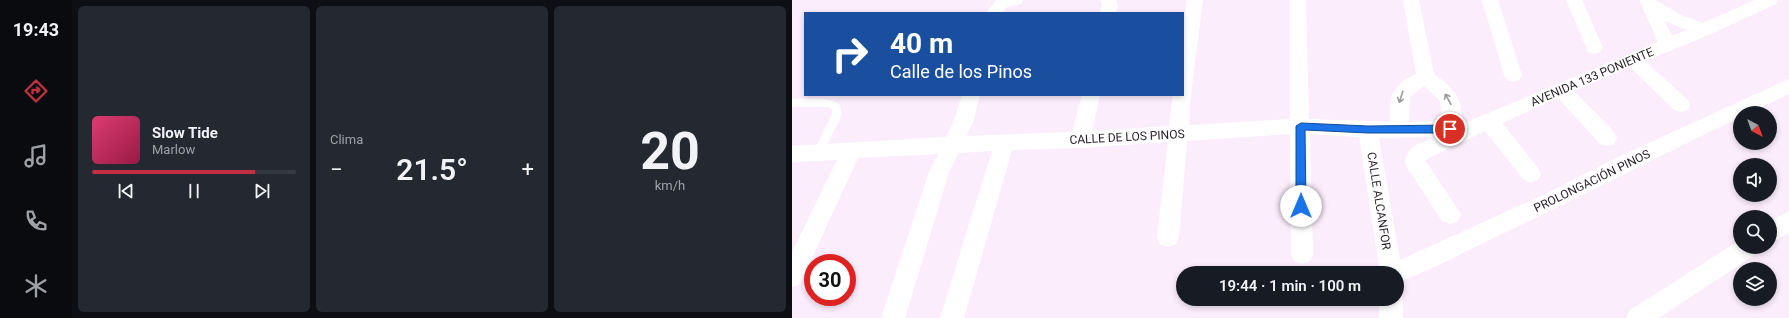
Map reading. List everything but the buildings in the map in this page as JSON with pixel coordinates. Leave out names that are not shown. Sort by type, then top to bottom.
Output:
[{"type":"street","points":[[995,12],[1002,3],[1015,0]]},
{"type":"street","points":[[1108,0],[1110,5],[1108,12]]},
{"type":"street","points":[[1184,83],[1195,0]]},
{"type":"street","points":[[1298,0],[1302,254]]},
{"type":"street","points":[[1411,0],[1426,78],[1447,95],[1451,103],[1456,130]]},
{"type":"street","points":[[1490,0],[1513,75]]},
{"type":"street","points":[[1574,0],[1594,48]]},
{"type":"street","name":"AVENIDA 133 PONIENTE","points":[[1450,214],[1415,164],[1415,156],[1456,130],[1489,121],[1668,46],[1770,0]]},
{"type":"street","points":[[1649,3],[1677,20],[1705,30]]},
{"type":"street","points":[[1649,3],[1668,46]]},
{"type":"street","points":[[1633,60],[1681,105]]},
{"type":"street","points":[[1401,130],[1398,107],[1401,94],[1403,90],[1413,83],[1426,78]]},
{"type":"street","name":"PROLONGACIÓN PINOS","points":[[1404,269],[1414,266],[1464,241],[1550,202],[1623,164],[1789,86]]},
{"type":"street","points":[[1562,90],[1607,138]]},
{"type":"street","points":[[893,318],[939,172],[963,123],[971,96]]},
{"type":"street","points":[[1080,140],[1091,96]]},
{"type":"street","points":[[1168,237],[1182,96]]},
{"type":"street","points":[[1489,121],[1531,174]]},
{"type":"street","name":"CALLE DE LOS PINOS","points":[[792,154],[851,152],[1004,142],[1080,140],[1301,126],[1368,130],[1456,130]]},
{"type":"street","name":"CALLE ALCANFOR","points":[[1368,130],[1391,266]]},
{"type":"street","points":[[952,318],[1004,142]]},
{"type":"street","points":[[792,276],[851,152]]},
{"type":"street","points":[[1777,229],[1789,221]]},
{"type":"street","points":[[1638,318],[1737,254]]},
{"type":"street","points":[[1391,306],[1391,318]]},
{"type":"lane","points":[[792,103],[829,103],[836,107],[837,114],[818,153]]},
{"type":"route","points":[[1301,206],[1301,126],[1368,130],[1450,129]]}]
